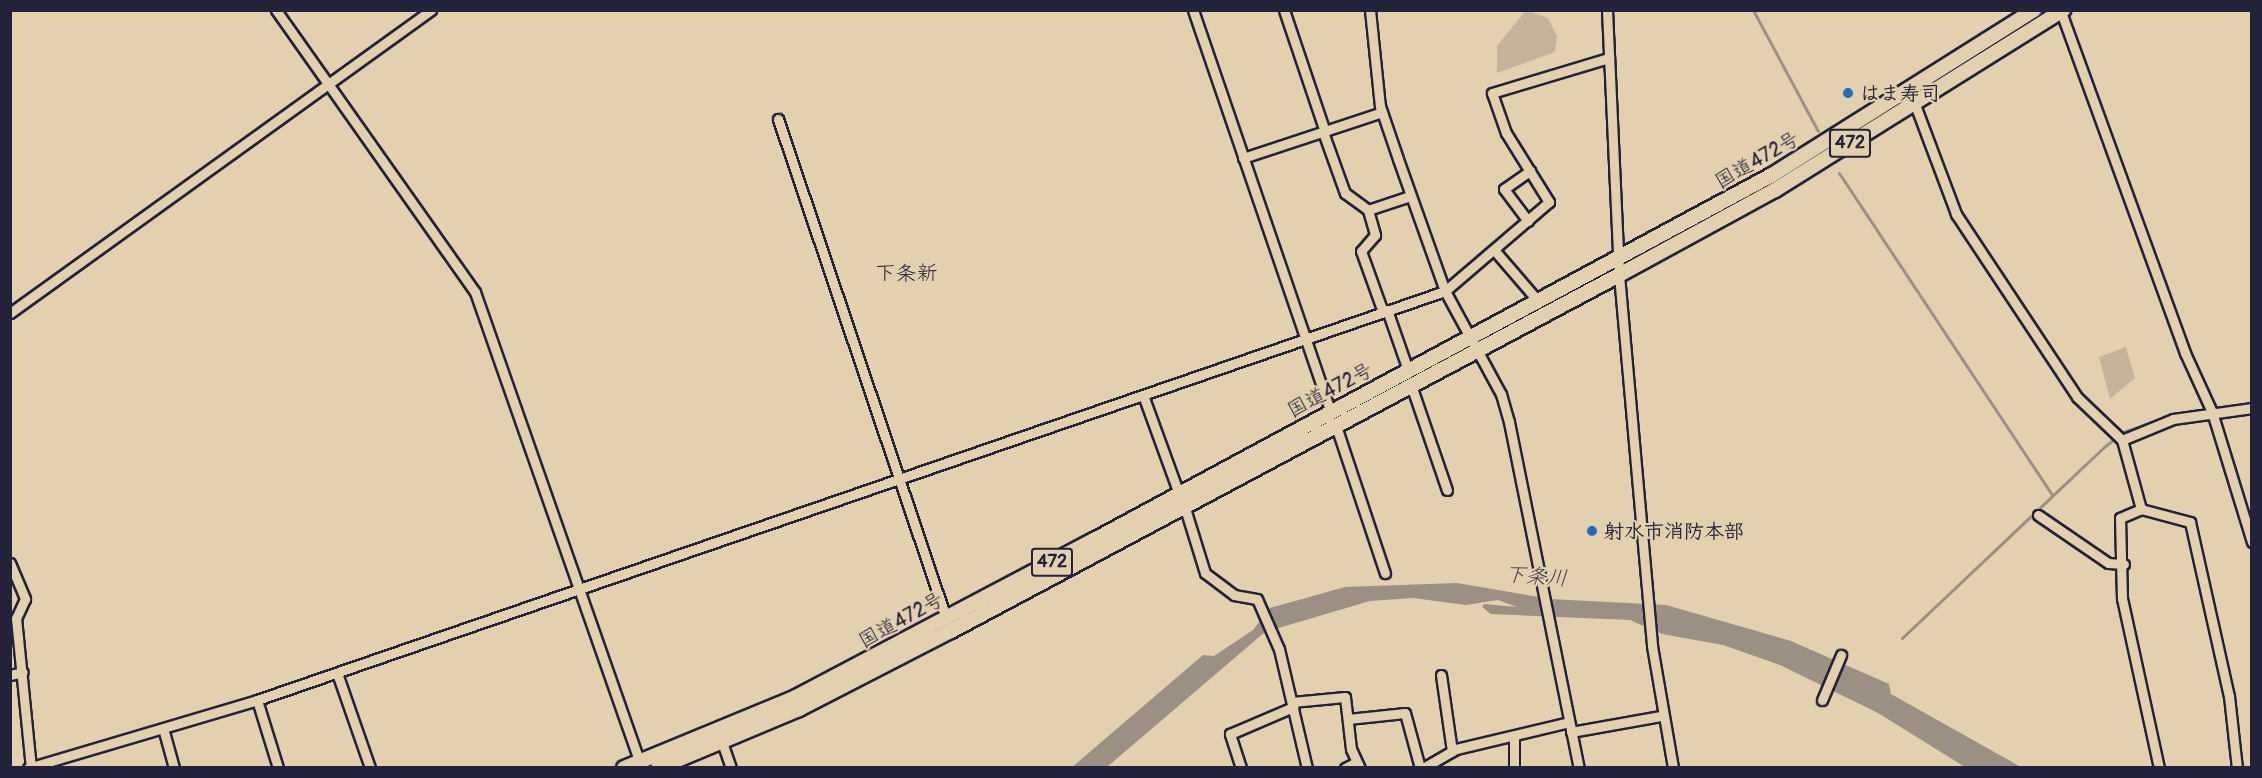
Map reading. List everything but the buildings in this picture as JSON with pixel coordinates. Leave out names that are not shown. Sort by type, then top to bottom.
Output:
[{"type":"highway","name":"国道472号","points":[[624,768],[796,697],[1181,499],[1336,426],[1411,385],[1538,301],[1772,175],[2034,10]]},
{"type":"highway","name":"国道472号","points":[[658,768],[722,742],[941,636],[1408,370],[1473,344],[1619,275],[1775,190],[2062,11]]},
{"type":"street","points":[[276,10],[476,292],[639,761]]},
{"type":"street","points":[[10,313],[431,10]]},
{"type":"street","points":[[1193,10],[1304,339],[1331,412]]},
{"type":"street","points":[[1284,10],[1345,193],[1368,210],[1375,236],[1361,251],[1408,370]]},
{"type":"street","points":[[1371,10],[1382,112],[1410,196],[1445,291],[1473,344],[1509,422],[1579,768]]},
{"type":"street","points":[[1607,10],[1619,275],[1652,646],[1661,716],[1673,768]]},
{"type":"street","points":[[2062,11],[2185,353],[2212,412],[2252,542]]},
{"type":"street","points":[[10,563],[24,599],[16,618],[23,672],[30,767],[256,700],[337,673],[1445,291],[1496,251],[1549,202],[1506,133],[1492,93],[1609,58]]},
{"type":"street","points":[[1914,102],[1956,214],[2077,397],[2122,440],[2141,509]]},
{"type":"street","points":[[1243,158],[1382,112]]},
{"type":"street","points":[[778,119],[901,477],[946,618]]},
{"type":"street","points":[[1528,221],[1504,189],[1530,171]]},
{"type":"street","points":[[1368,210],[1410,196]]},
{"type":"street","points":[[1496,251],[1538,301]]},
{"type":"street","points":[[1411,385],[1447,490]]},
{"type":"street","points":[[1143,395],[1206,573],[1234,595],[1257,599],[1278,644],[1307,768]]},
{"type":"street","points":[[2122,440],[2146,426],[2212,412],[2252,408]]},
{"type":"street","points":[[1336,426],[1385,573]]},
{"type":"street","points":[[2159,768],[2122,599],[2124,564],[2120,518],[2141,509],[2190,522],[2229,696],[2237,768]]},
{"type":"street","points":[[2038,515],[2108,563],[2124,564]]},
{"type":"street","points":[[1823,698],[1841,655]]},
{"type":"street","points":[[10,675],[23,672]]},
{"type":"street","points":[[337,673],[369,767]]},
{"type":"street","points":[[1441,675],[1452,751]]},
{"type":"street","points":[[1241,768],[1230,734],[1293,705],[1346,697],[1348,719],[1358,765],[1345,768]]},
{"type":"street","points":[[256,700],[278,768]]},
{"type":"street","points":[[1348,719],[1405,713],[1421,768],[1452,751],[1514,737],[1570,727],[1661,716]]},
{"type":"street","points":[[163,728],[174,768]]},
{"type":"street","points":[[1514,737],[1514,768]]},
{"type":"street","points":[[722,742],[731,768]]},
{"type":"shaded area","points":[[1526,10],[1548,18],[1557,36],[1555,52],[1497,73],[1497,46]]},
{"type":"shaded area","points":[[2126,347],[2135,378],[2110,399],[2099,357]]},
{"type":"shaded area","points":[[1457,583],[1550,599],[1666,605],[1791,641],[1889,684],[1891,694],[2021,767],[1965,767],[1878,713],[1780,665],[1723,645],[1662,634],[1630,620],[1491,614],[1482,607],[1484,604],[1517,607],[1498,600],[1466,605],[1413,598],[1370,601],[1265,632],[1107,767],[1071,768],[1203,655],[1214,656],[1253,630],[1270,608],[1345,587]]},
{"type":"waterway","points":[[1753,10],[1818,131]]},
{"type":"waterway","points":[[1839,173],[2052,495]]},
{"type":"waterway","points":[[2182,413],[2252,403]]},
{"type":"waterway","points":[[1902,638],[2104,447],[2123,432],[2167,417]]},
{"type":"place","name":"はま寿司","points":[[1848,93]]},
{"type":"place","name":"射水市消防本部","points":[[1592,531]]},
{"type":"district","name":"下条新","points":[[906,274]]},
{"type":"water label","name":"下条川","points":[[1536,577]]}]
